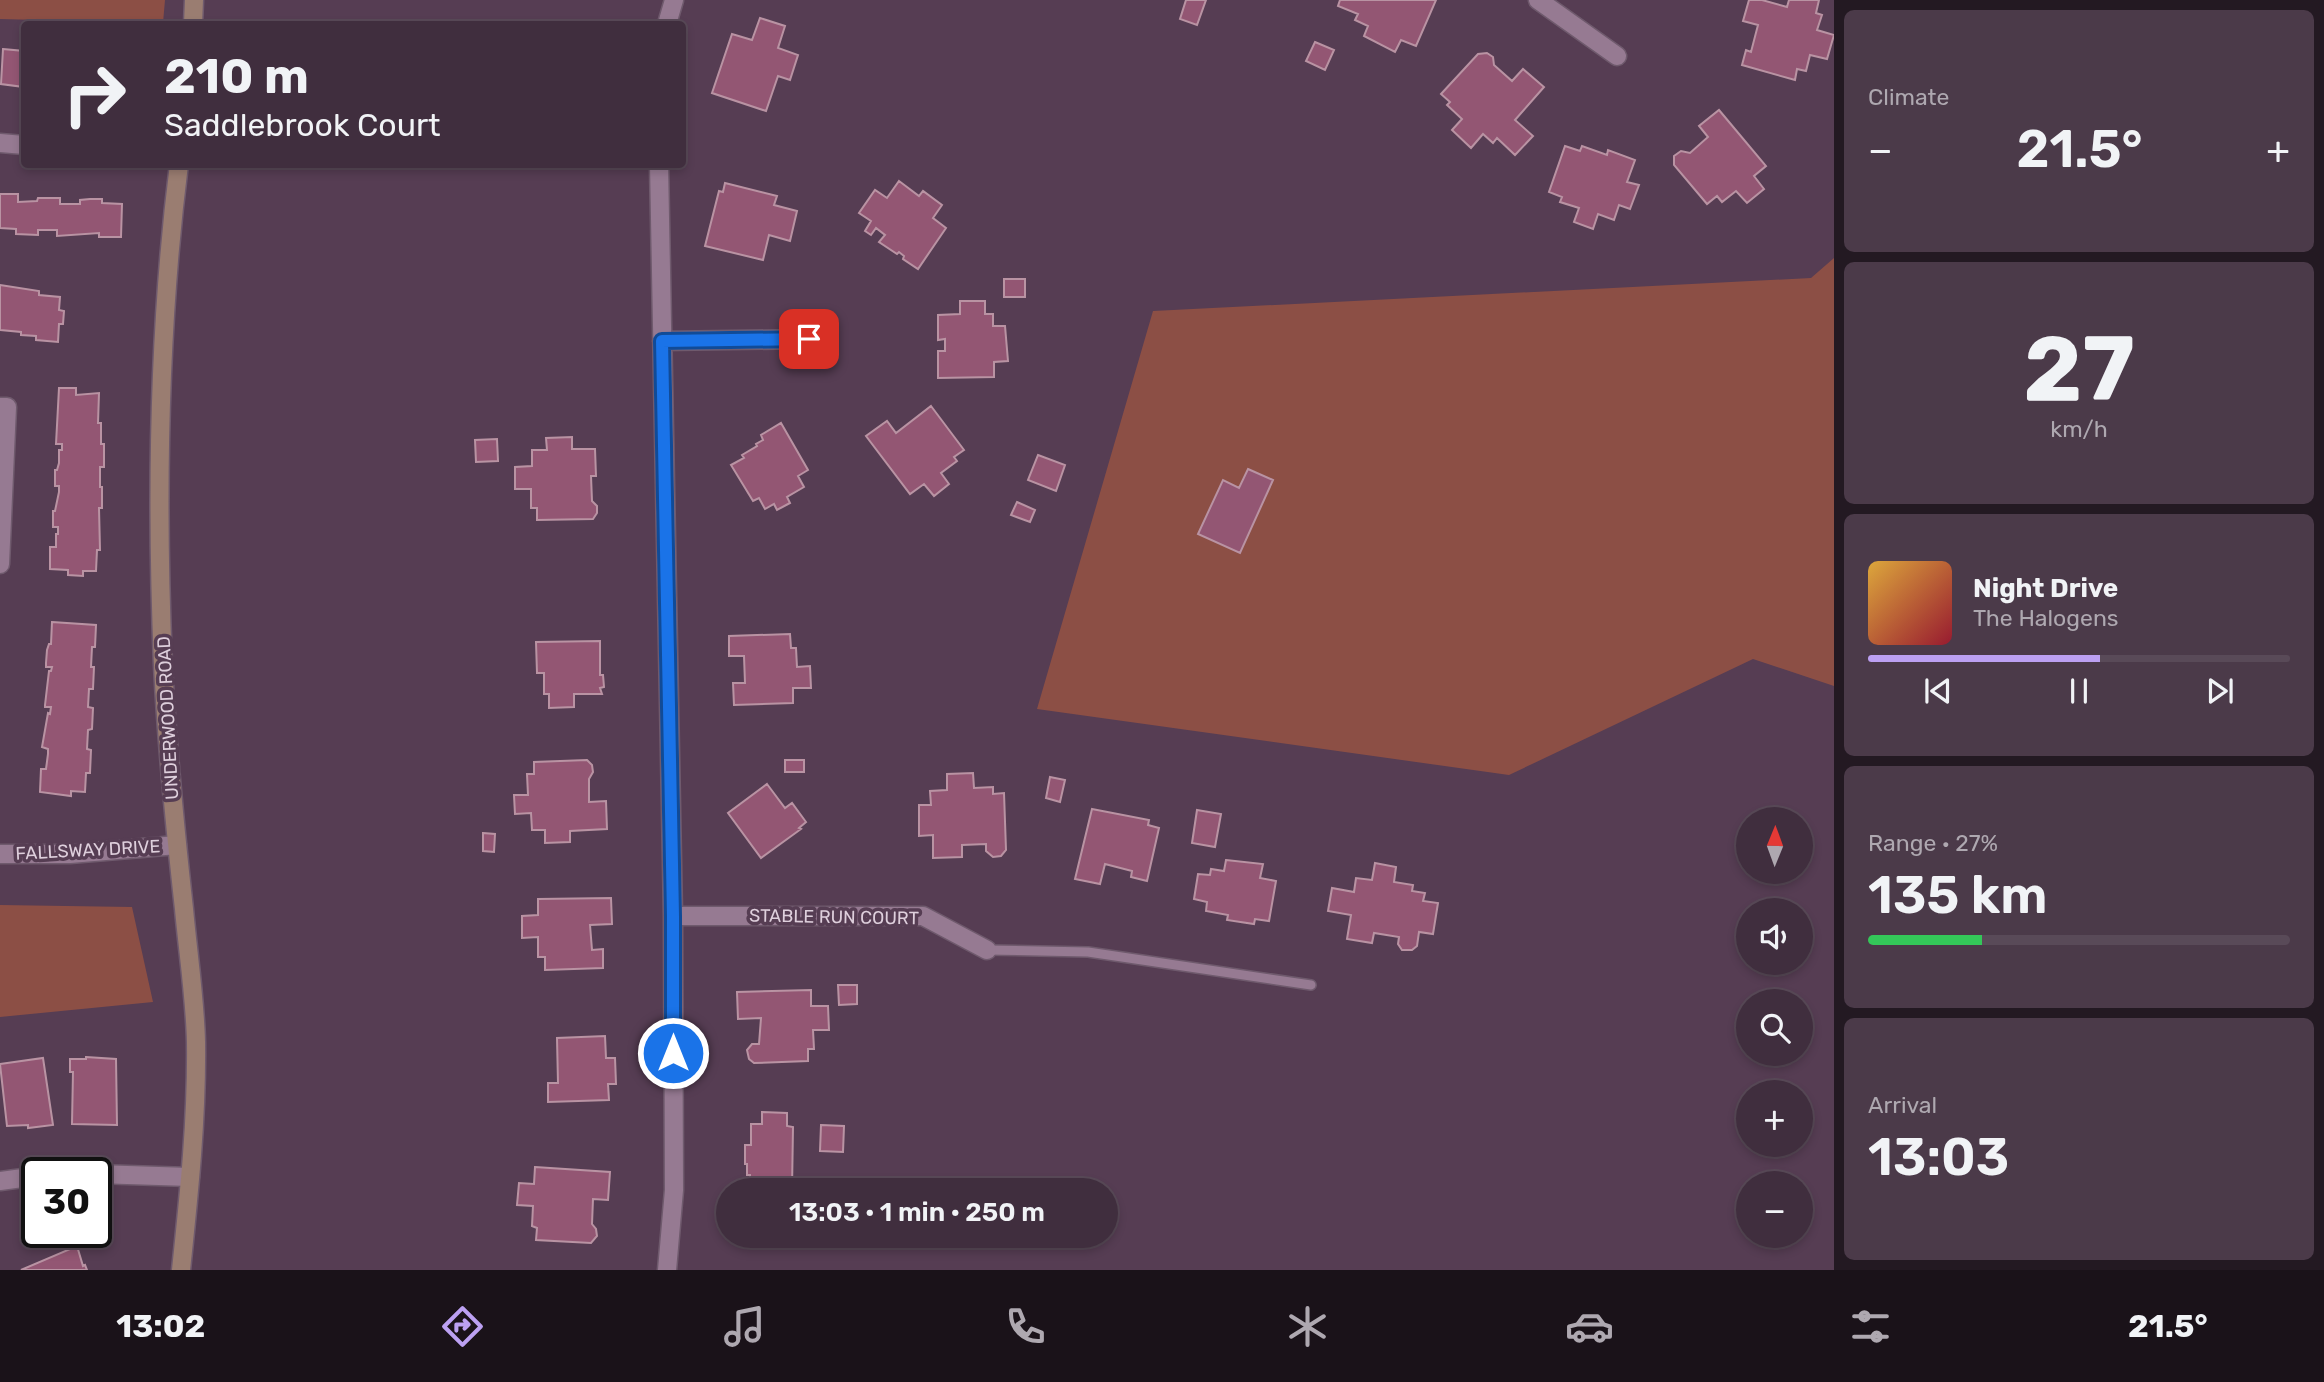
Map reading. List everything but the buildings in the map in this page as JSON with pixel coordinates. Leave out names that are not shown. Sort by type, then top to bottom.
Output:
[{"type":"street","points":[[193,21],[194,0]]},
{"type":"street","points":[[668,21],[674,0]]},
{"type":"street","points":[[1538,0],[1617,56]]},
{"type":"street","points":[[0,143],[21,145]]},
{"type":"street","name":"UNDERWOOD ROAD","points":[[179,168],[161,354],[163,665],[196,1040],[196,1117],[181,1270]]},
{"type":"street","points":[[659,168],[673,916],[674,1190],[667,1270]]},
{"type":"street","points":[[662,341],[809,339]]},
{"type":"street","points":[[0,407],[7,407],[0,564]]},
{"type":"street","name":"FALLSWAY DRIVE","points":[[0,854],[69,854],[177,845]]},
{"type":"street","name":"STABLE RUN COURT","points":[[673,916],[923,916],[987,950]]},
{"type":"street","points":[[112,1175],[190,1177]]},
{"type":"street","points":[[0,1181],[21,1178]]},
{"type":"lane","points":[[987,950],[1088,952],[1311,985]]},
{"type":"shaded area","points":[[0,0],[165,0],[163,21],[0,19]]},
{"type":"shaded area","points":[[1834,258],[1834,686],[1753,659],[1509,775],[1037,709],[1153,311],[1811,278]]},
{"type":"shaded area","points":[[0,905],[132,907],[153,1002],[0,1017]]},
{"type":"route","points":[[673,1053],[673,916],[662,341],[809,339]]}]
